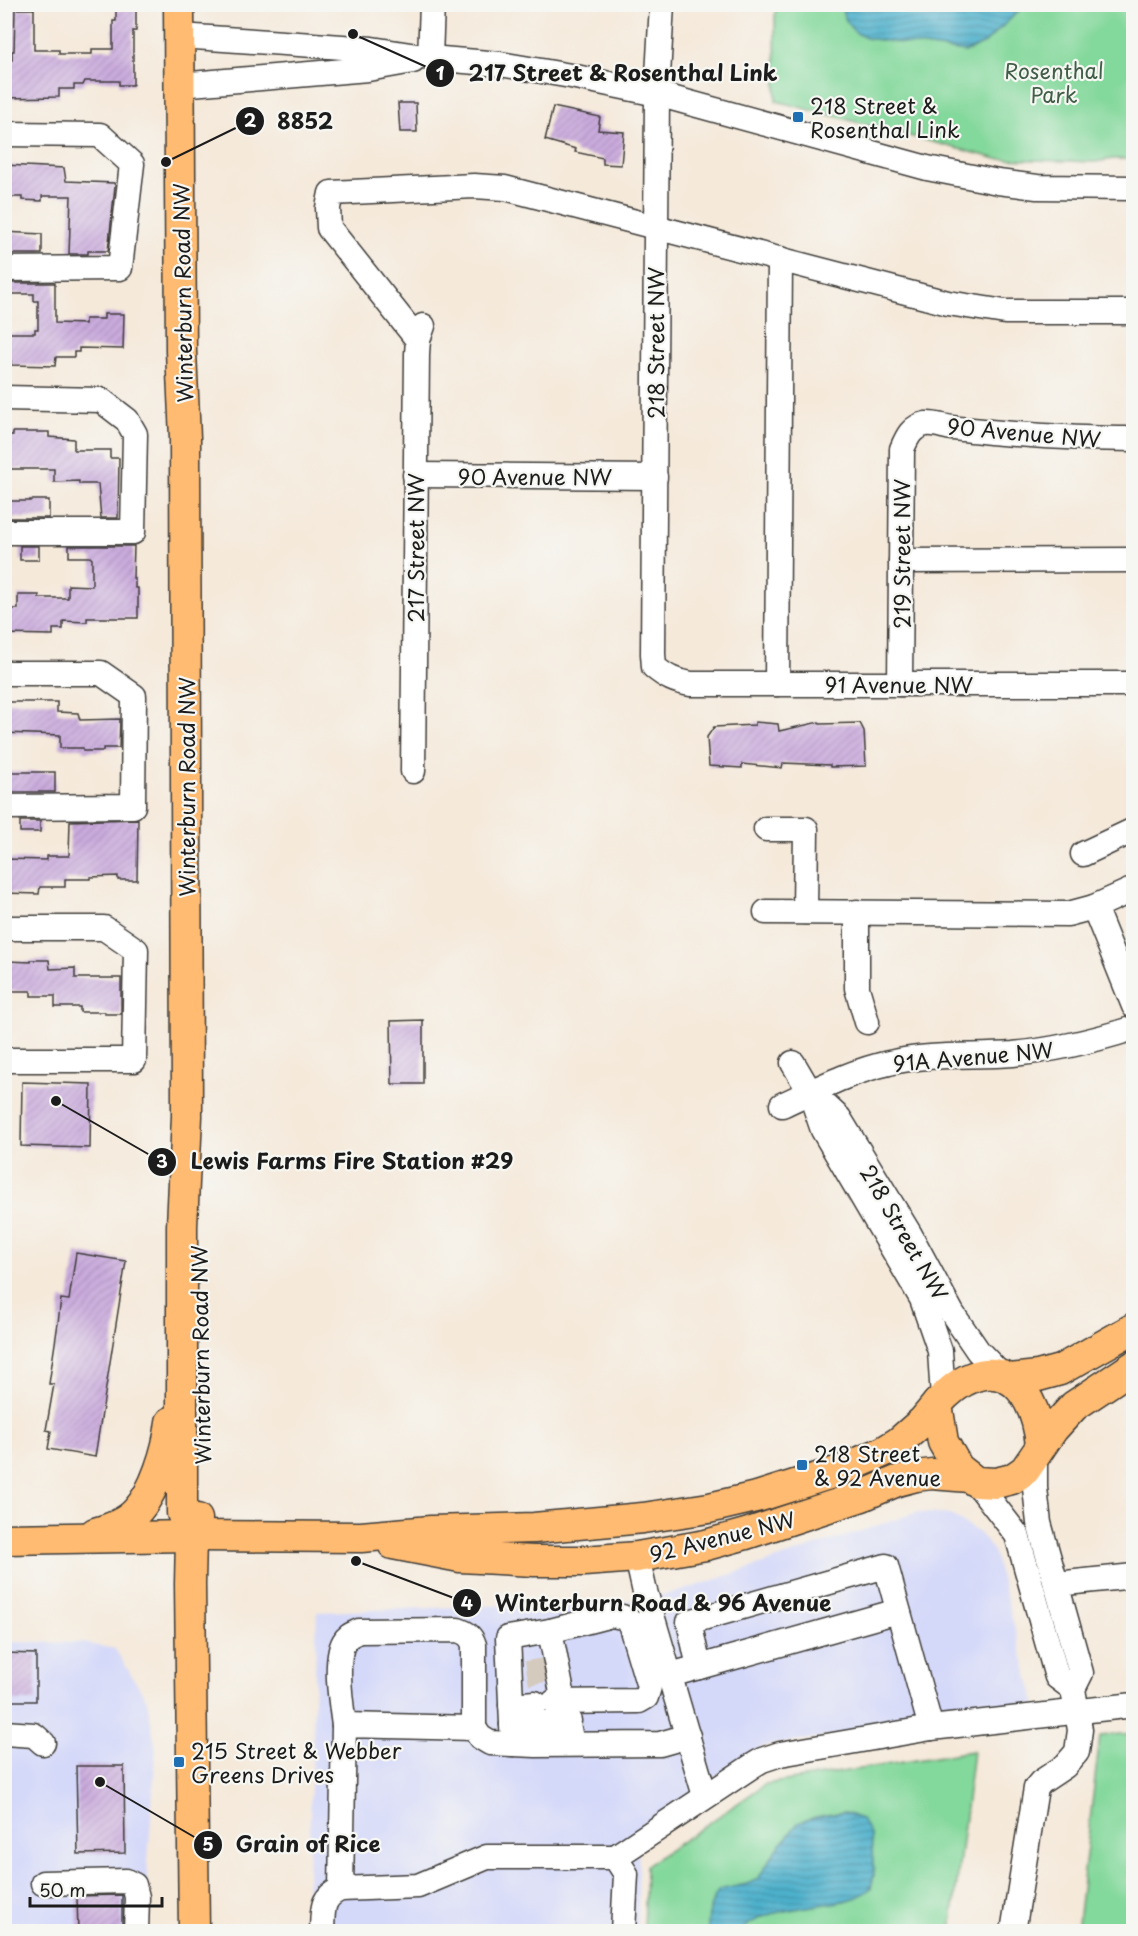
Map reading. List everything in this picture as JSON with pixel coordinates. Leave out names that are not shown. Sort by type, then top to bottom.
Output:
[{"type":"main road","name":"Winterburn Road NW","points":[[180,4],[189,36]]},
{"type":"main road","name":"Winterburn Road NW","points":[[191,1536],[182,1514],[183,1226],[187,1137],[185,438],[181,351],[189,36],[198,4]]},
{"type":"main road","name":"Winterburn Road NW","points":[[187,1137],[202,1268],[202,1508],[191,1536],[190,1584],[195,1932]]},
{"type":"main road","name":"92 Avenue NW","points":[[75,1538],[361,1537],[431,1531],[543,1528],[643,1518],[709,1508],[760,1496],[860,1462],[899,1442],[966,1379],[982,1374],[1038,1376],[1060,1370],[1134,1328]]},
{"type":"main road","points":[[4,1539],[75,1538],[112,1528],[137,1511],[149,1492],[164,1455],[183,1345]]},
{"type":"main road","name":"92 Avenue NW","points":[[361,1537],[460,1557],[534,1561],[584,1561],[638,1557],[706,1545],[746,1534],[916,1476],[932,1474],[996,1483],[1012,1479],[1025,1470],[1053,1429],[1079,1401],[1134,1366]]},
{"type":"main road","points":[[1004,1376],[1026,1395],[1033,1407],[1039,1424],[1038,1451]]},
{"type":"main road","points":[[940,1401],[943,1442],[958,1468],[973,1480]]},
{"type":"street","points":[[430,58],[432,4]]},
{"type":"street","name":"218 Street NW","points":[[662,4],[657,94],[653,654],[654,667],[665,676]]},
{"type":"street","points":[[189,36],[372,49],[430,58],[500,64],[657,94],[927,168],[966,176],[1037,187],[1134,188]]},
{"type":"street","points":[[189,85],[368,69],[430,58]]},
{"type":"street","points":[[4,134],[100,135],[132,164],[120,268],[4,269]]},
{"type":"street","name":"217 Street NW","points":[[413,771],[415,475],[420,333],[329,228],[328,208],[331,193],[474,186],[505,188],[656,228]]},
{"type":"street","points":[[656,228],[948,303],[976,308],[1005,312],[1134,312]]},
{"type":"street","points":[[777,684],[780,259]]},
{"type":"street","points":[[4,398],[101,399],[127,420],[135,434],[133,532],[4,532]]},
{"type":"street","name":"90 Avenue NW","points":[[915,428],[925,424],[935,424],[951,428],[1025,435],[1134,439]]},
{"type":"street","name":"219 Street NW","points":[[900,684],[902,449],[908,435],[915,428]]},
{"type":"street","name":"90 Avenue NW","points":[[415,475],[655,477]]},
{"type":"street","points":[[901,561],[1134,560]]},
{"type":"street","points":[[4,673],[101,673],[134,696],[133,806],[4,807]]},
{"type":"street","name":"91 Avenue NW","points":[[665,676],[691,684],[1134,684]]},
{"type":"street","points":[[766,829],[806,829],[805,912]]},
{"type":"street","points":[[1083,854],[1134,830]]},
{"type":"street","points":[[766,912],[1068,914],[1094,907],[1134,889]]},
{"type":"street","points":[[1094,907],[1134,1006]]},
{"type":"street","points":[[857,912],[857,988],[867,1022]]},
{"type":"street","points":[[4,928],[104,928],[136,950],[134,1060],[4,1060]]},
{"type":"street","name":"91A Avenue NW","points":[[782,1105],[856,1072],[889,1063],[921,1057],[1043,1051],[1078,1045],[1134,1028]]},
{"type":"street","name":"218 Street NW","points":[[793,1063],[810,1092],[823,1130],[922,1299],[940,1352],[940,1401]]},
{"type":"street","name":"218 Street NW","points":[[810,1092],[839,1118],[909,1233],[952,1313],[978,1352],[1004,1376]]},
{"type":"street","points":[[1013,1932],[1033,1797],[1041,1782],[1065,1766],[1077,1752],[1080,1730],[1075,1700],[1081,1673],[1036,1506],[1038,1451]]},
{"type":"street","points":[[973,1480],[1017,1535],[1058,1677],[1075,1700]]},
{"type":"street","points":[[638,1557],[644,1588],[705,1796]]},
{"type":"street","points":[[699,1666],[688,1622],[886,1566],[931,1728]]},
{"type":"street","points":[[1056,1584],[1134,1575]]},
{"type":"street","points":[[670,1675],[898,1611]]},
{"type":"street","points":[[341,1889],[344,1725],[340,1699],[340,1656],[344,1642],[350,1635],[359,1631],[458,1630],[466,1632],[472,1638],[474,1645],[474,1728],[480,1737],[490,1743],[512,1725],[559,1714],[639,1701],[646,1697],[649,1688],[629,1620],[612,1615],[550,1631],[508,1638],[534,1672],[559,1714]]},
{"type":"street","points":[[512,1725],[550,1631]]},
{"type":"street","points":[[322,1932],[325,1901],[332,1892],[341,1889],[418,1886],[487,1857],[615,1857],[762,1760],[780,1754],[1075,1700],[1134,1705]]},
{"type":"street","points":[[512,1725],[559,1714],[660,1744],[688,1736]]},
{"type":"street","points":[[344,1725],[474,1728]]},
{"type":"street","points":[[4,1733],[34,1736],[43,1743]]},
{"type":"street","points":[[615,1857],[626,1874],[623,1932]]},
{"type":"street","points":[[43,1883],[126,1881],[134,1885],[137,1897],[136,1932]]},
{"type":"shaded area","points":[[918,1512],[951,1515],[979,1533],[993,1550],[1036,1704],[763,1746],[639,1827],[638,1931],[306,1932],[317,1612],[627,1601],[678,1592]]},
{"type":"shaded area","points":[[5,1642],[83,1643],[115,1649],[147,1700],[156,1750],[147,1875],[149,1931],[5,1932]]},
{"type":"green space","name":"Rosenthal Park","points":[[776,5],[1133,5],[1133,159],[1095,162],[997,159],[776,101]]},
{"type":"green space","points":[[1133,1733],[1133,1931],[1077,1931],[1100,1736]]},
{"type":"green space","points":[[973,1751],[951,1931],[644,1932],[646,1866],[766,1784]]},
{"type":"water","points":[[840,4],[1025,5],[985,43],[965,52],[866,38],[849,25]]},
{"type":"water","points":[[843,1812],[862,1819],[871,1836],[874,1874],[871,1888],[855,1898],[779,1912],[764,1917],[751,1923],[742,1931],[708,1931],[710,1910],[719,1890],[747,1884],[758,1879],[775,1852],[798,1823]]},
{"type":"building","points":[[15,9],[34,9],[34,50],[59,50],[59,54],[92,54],[92,49],[113,49],[113,21],[116,21],[116,10],[136,9],[136,31],[133,31],[133,85],[119,85],[119,81],[85,81],[83,85],[74,85],[74,89],[59,89],[59,97],[4,98],[4,60],[12,60],[12,51],[14,51]]},
{"type":"building","points":[[398,103],[416,103],[417,132],[400,132]]},
{"type":"building","points":[[553,107],[600,117],[598,130],[624,132],[621,165],[603,164],[603,158],[575,152],[576,149],[545,140]]},
{"type":"building","points":[[4,165],[64,168],[66,181],[114,183],[108,251],[69,254],[71,196],[42,196],[42,201],[22,200],[22,197],[4,197]]},
{"type":"building","points":[[4,232],[42,234],[42,254],[4,254]]},
{"type":"building","points":[[10,283],[55,283],[55,323],[85,324],[85,319],[104,319],[104,314],[124,314],[123,349],[79,348],[79,352],[74,352],[74,357],[56,357],[55,366],[11,365],[11,361],[4,361],[4,333],[35,333],[35,329],[38,329],[38,301],[34,301],[34,294],[10,294]]},
{"type":"building","points":[[13,432],[49,432],[49,437],[74,439],[74,450],[110,450],[110,458],[119,458],[118,518],[101,518],[98,484],[79,484],[79,481],[54,482],[54,469],[5,469],[5,435],[13,435]]},
{"type":"building","points":[[49,500],[49,518],[4,518],[4,501]]},
{"type":"building","points":[[20,546],[39,546],[39,560],[20,560]]},
{"type":"building","points":[[69,546],[134,546],[133,578],[135,578],[135,588],[138,588],[138,618],[87,618],[87,622],[63,621],[63,629],[53,629],[53,635],[4,634],[4,609],[18,609],[18,595],[68,598],[68,585],[92,586],[92,559],[90,557],[69,557]]},
{"type":"building","points":[[4,702],[57,702],[57,712],[78,713],[80,720],[120,719],[119,748],[83,751],[83,748],[60,748],[60,735],[4,733]]},
{"type":"building","points":[[755,722],[778,724],[779,731],[819,722],[820,724],[860,723],[864,731],[866,766],[830,767],[830,765],[783,763],[782,768],[742,764],[742,768],[709,766],[707,737],[714,727],[755,725]]},
{"type":"building","points":[[4,772],[55,772],[55,792],[4,792]]},
{"type":"building","points":[[138,819],[137,880],[118,880],[118,876],[65,879],[65,887],[40,887],[39,894],[4,893],[4,859],[47,860],[47,856],[69,856],[70,821]]},
{"type":"building","points":[[20,821],[40,821],[40,832],[20,832]]},
{"type":"building","points":[[31,960],[49,960],[50,969],[75,968],[75,978],[121,978],[121,1014],[80,1012],[80,1007],[55,1007],[55,996],[31,996],[31,991],[7,991],[7,961],[31,962]]},
{"type":"building","points":[[423,1020],[423,1084],[392,1084],[391,1021]]},
{"type":"building","points":[[22,1082],[91,1084],[90,1148],[21,1146]]},
{"type":"building","points":[[76,1253],[126,1261],[95,1457],[48,1449],[51,1431],[46,1430],[54,1384],[49,1384],[61,1299],[69,1300]]},
{"type":"building","points":[[4,1653],[36,1654],[36,1701],[4,1701]]},
{"type":"building","points":[[76,1766],[124,1766],[125,1853],[78,1854]]},
{"type":"building","points":[[122,1895],[122,1932],[78,1932],[77,1896]]},
{"type":"tunnel","points":[[527,1673],[545,1670]]},
{"type":"place","name":"217 Street & Rosenthal Link","points":[[353,34]]},
{"type":"place","name":"218 Street & Rosenthal Link","points":[[798,117]]},
{"type":"place","name":"8852","points":[[166,162]]},
{"type":"place","name":"Lewis Farms Fire Station #29","points":[[56,1101]]},
{"type":"place","name":"218 Street & 92 Avenue","points":[[802,1465]]},
{"type":"place","name":"Winterburn Road & 96 Avenue","points":[[356,1561]]},
{"type":"place","name":"215 Street & Webber Greens Drives","points":[[179,1762]]},
{"type":"place","name":"Grain of Rice","points":[[100,1782]]}]
